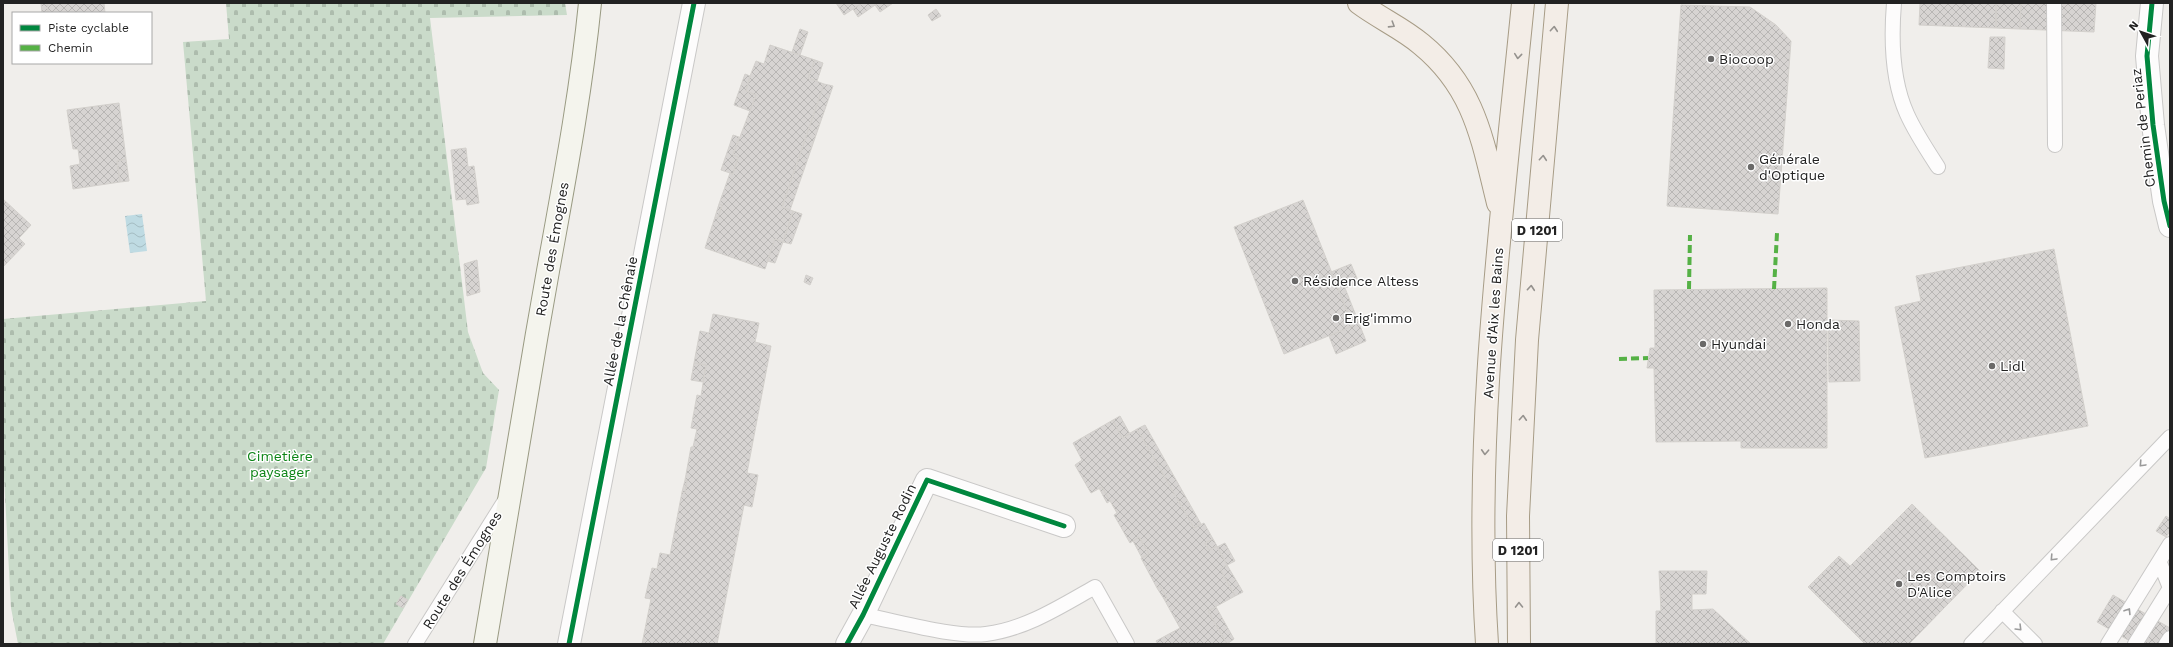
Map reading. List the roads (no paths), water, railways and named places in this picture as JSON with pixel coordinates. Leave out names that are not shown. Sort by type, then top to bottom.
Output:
[{"type":"main road","points":[[1359,3],[1420,43],[1454,77],[1475,115],[1502,217]]},
{"type":"main road","name":"Avenue d'Aix les Bains","points":[[1487,644],[1483,563],[1482,492],[1490,350],[1523,3]]},
{"type":"main road","name":"D 1201","points":[[1519,644],[1518,516],[1527,340],[1556,3]]},
{"type":"street","name":"Route des Émognes","points":[[485,644],[508,495],[585,57],[590,3]]},
{"type":"street","name":"Allée de la Chênaie","points":[[569,644],[694,3]]},
{"type":"street","name":"Chemin de Periaz","points":[[2152,3],[2147,56],[2153,125],[2164,201],[2170,226]]},
{"type":"street","name":"Allée Auguste Rodin","points":[[847,644],[863,615],[927,480],[1064,526]]},
{"type":"lane","points":[[1894,3],[1892,27],[1896,80],[1907,114],[1938,167]]},
{"type":"lane","points":[[2054,3],[2055,144]]},
{"type":"lane","points":[[1971,644],[2170,437]]},
{"type":"lane","name":"Route des Émognes","points":[[415,644],[508,495]]},
{"type":"lane","points":[[2108,644],[2160,563],[2170,544]]},
{"type":"lane","points":[[2135,644],[2170,588],[2160,563]]},
{"type":"lane","points":[[863,615],[960,634],[986,634],[1032,621],[1095,587],[1128,644]]},
{"type":"lane","points":[[2002,611],[2035,644]]},
{"type":"lane","points":[[2166,644],[2170,638]]},
{"type":"water","points":[[142,214],[147,251],[130,253],[125,216]]},
{"type":"place","name":"Biocoop","points":[[1711,59]]},
{"type":"place","name":"Générale d'Optique","points":[[1751,167]]},
{"type":"place","name":"Résidence Altess","points":[[1295,281]]},
{"type":"place","name":"Erig'immo","points":[[1336,318]]},
{"type":"place","name":"Honda","points":[[1788,324]]},
{"type":"place","name":"Hyundai","points":[[1703,344]]},
{"type":"place","name":"Lidl","points":[[1992,366]]},
{"type":"place","name":"Les Comptoirs D'Alice","points":[[1899,584]]},
{"type":"park label","name":"Cimetière paysager","points":[[280,464]]}]
